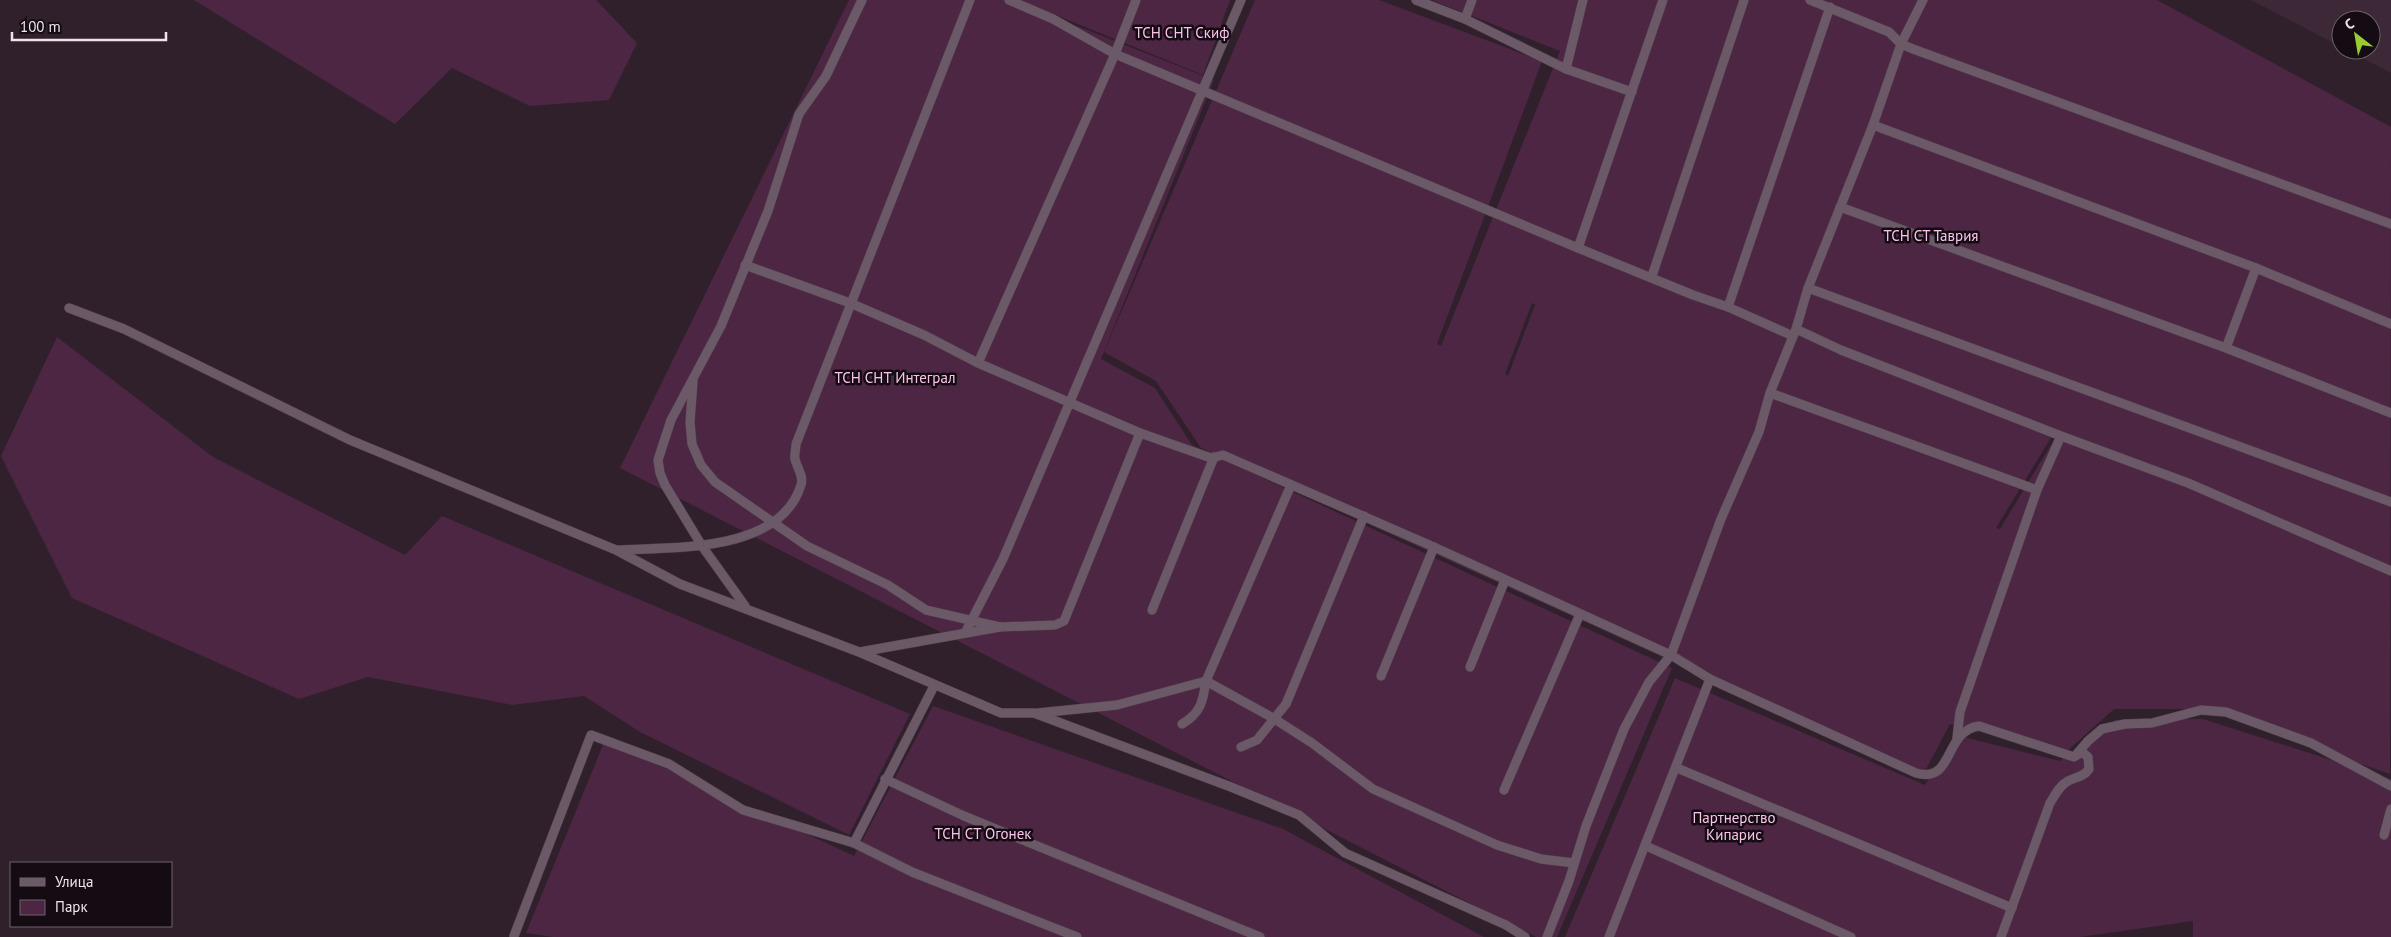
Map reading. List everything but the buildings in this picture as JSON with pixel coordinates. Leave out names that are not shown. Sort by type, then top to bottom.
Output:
[{"type":"street","points":[[746,607],[702,546],[665,485],[660,473],[658,460],[671,420],[721,326],[768,211],[799,114],[826,76],[862,0]]},
{"type":"street","points":[[616,550],[702,546],[737,540],[775,523],[797,495],[802,482],[795,458],[796,444],[970,0]]},
{"type":"street","points":[[1009,0],[1053,18],[1114,54],[1578,248],[1652,276],[1693,295],[1841,350],[2061,436],[2188,482],[2391,571]]},
{"type":"street","points":[[978,363],[1136,0]]},
{"type":"street","points":[[965,633],[1004,559],[1241,0]]},
{"type":"street","points":[[1416,0],[1465,19],[1566,69],[1632,92]]},
{"type":"street","points":[[1465,19],[1472,0]]},
{"type":"street","points":[[1566,69],[1583,0]]},
{"type":"street","points":[[1578,248],[1663,0]]},
{"type":"street","points":[[1652,276],[1744,0]]},
{"type":"street","points":[[1810,0],[1889,32],[1901,44],[2391,224]]},
{"type":"street","points":[[1547,937],[1586,826],[1624,729],[1649,682],[1671,655],[1721,519],[1759,432],[1770,393],[1794,332],[1808,288],[1873,125],[1901,44],[1923,0]]},
{"type":"street","points":[[1728,307],[1830,7]]},
{"type":"street","points":[[1873,125],[2256,268],[2391,324]]},
{"type":"street","points":[[1840,207],[2226,348],[2391,413]]},
{"type":"street","points":[[745,264],[850,303],[924,335],[978,363],[1140,433],[1210,458],[1224,455],[1434,547],[1671,655],[1710,679],[1922,775],[1929,775],[1941,769],[1957,738],[1960,712],[2037,490],[2061,436]]},
{"type":"street","points":[[2226,348],[2256,268]]},
{"type":"street","points":[[1808,288],[2391,502]]},
{"type":"street","points":[[69,308],[132,333],[350,440],[616,550],[680,584],[746,607],[859,652],[934,686],[1001,713],[1034,714],[1117,705],[1206,681],[1274,718],[1312,743],[1373,789],[1497,844],[1542,858],[1574,863]]},
{"type":"street","points":[[694,377],[690,422],[692,444],[701,465],[715,482],[807,546],[888,585],[926,610],[1000,627]]},
{"type":"street","points":[[1770,393],[2037,490]]},
{"type":"street","points":[[859,652],[1000,627],[1055,625],[1067,617],[1140,433]]},
{"type":"street","points":[[1152,610],[1214,457]]},
{"type":"street","points":[[1182,724],[1195,717],[1203,699],[1206,681],[1291,485]]},
{"type":"street","points":[[1241,747],[1257,740],[1286,704],[1364,516]]},
{"type":"street","points":[[1381,676],[1434,547]]},
{"type":"street","points":[[1470,667],[1505,580]]},
{"type":"street","points":[[1504,790],[1580,614]]},
{"type":"street","points":[[1609,937],[1677,768],[1710,679]]},
{"type":"street","points":[[854,843],[934,686]]},
{"type":"street","points":[[2074,757],[2102,729],[2125,724],[2152,724],[2201,710],[2226,712],[2311,743],[2391,786]]},
{"type":"street","points":[[1034,714],[1231,787],[1299,815],[1345,853],[1506,925],[1525,937]]},
{"type":"street","points":[[1957,738],[1970,727],[1979,726],[2074,757]]},
{"type":"street","points":[[512,937],[591,735],[669,764],[743,810],[854,843],[912,872],[1077,937]]},
{"type":"street","points":[[2001,937],[2050,803],[2062,786],[2084,775],[2089,768],[2090,761],[2086,754],[2082,752],[2074,757]]},
{"type":"street","points":[[1677,768],[2012,908]]},
{"type":"street","points":[[885,779],[964,816],[1260,937]]},
{"type":"street","points":[[2384,835],[2391,809]]},
{"type":"street","points":[[1646,846],[1852,937]]},
{"type":"shaded area","points":[[2251,0],[2391,0],[2391,73],[2366,60],[2381,60],[2381,10],[2331,10],[2331,42]]},
{"type":"green space","points":[[194,0],[596,0],[637,43],[609,100],[530,106],[452,68],[395,124]]},
{"type":"green space","name":"ТСН СНТ Интеграл","points":[[849,0],[1011,0],[1214,80],[1101,359],[1155,388],[1192,445],[1672,668],[1557,937],[1536,937],[620,468]]},
{"type":"green space","name":"ТСН СНТ Скиф","points":[[1019,0],[1230,0],[1203,75]]},
{"type":"green space","name":"ТСН СТ Таврия","points":[[1255,0],[1379,0],[1542,61],[1437,344],[1441,346],[1560,51],[1432,0],[2157,0],[2391,127],[2390,774],[2203,709],[2114,709],[2066,752],[1950,724],[1923,775],[1201,448],[1156,381],[1104,352]],"holes":[[[1532,303],[1535,305],[1508,376],[1505,374]],[[2052,436],[2055,438],[2000,529],[1996,528]]]},
{"type":"green space","points":[[57,337],[213,457],[405,555],[442,516],[910,714],[849,835],[640,732],[584,696],[512,705],[368,677],[299,699],[72,598],[1,456]]},
{"type":"green space","name":"Партнерство Кипарис","points":[[1675,678],[1925,785],[1955,735],[2060,761],[2115,720],[2203,719],[2391,779],[2391,937],[2193,937],[2193,921],[2080,937],[1565,937]]},
{"type":"green space","name":"ТСН СТ Огонек","points":[[933,706],[1283,829],[1484,937],[553,937],[526,933],[605,740],[854,856]]}]
